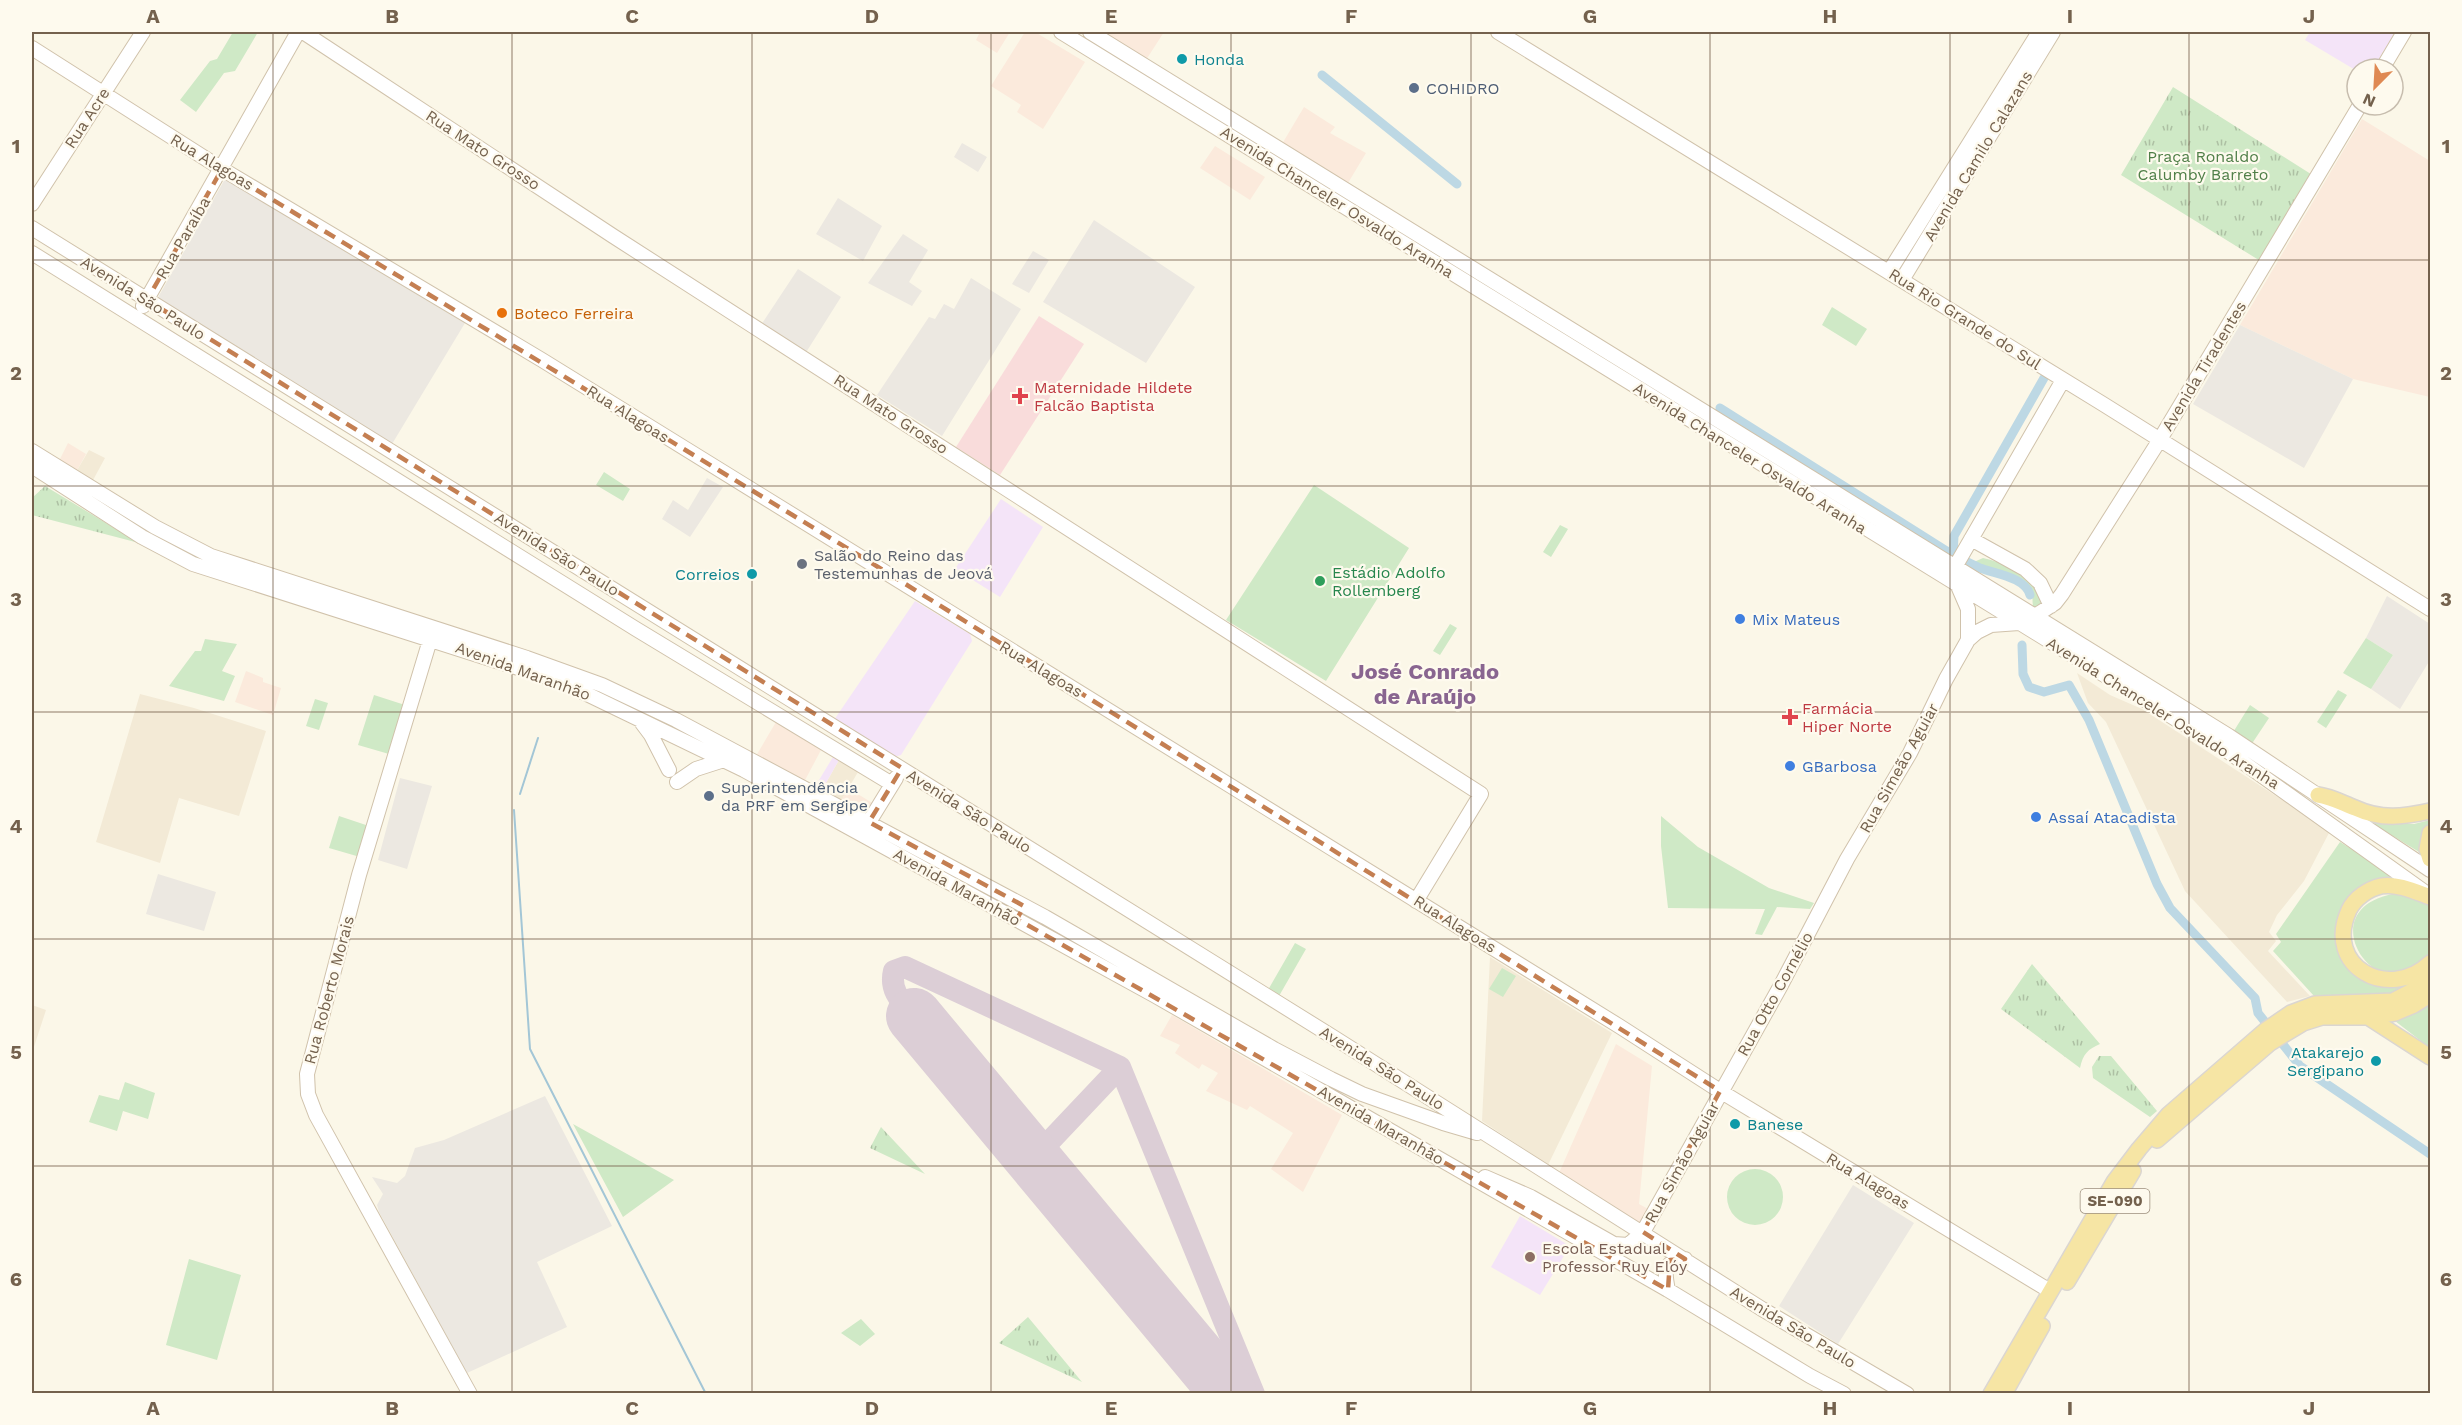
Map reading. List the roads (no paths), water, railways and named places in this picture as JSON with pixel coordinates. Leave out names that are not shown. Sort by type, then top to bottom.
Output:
[{"type":"main road","name":"Rua Acre","points":[[32,204],[143,32]]},
{"type":"main road","name":"Rua Paraíba","points":[[136,317],[300,32]]},
{"type":"main road","name":"Rua Mato Grosso","points":[[300,32],[1481,794],[1416,901]]},
{"type":"main road","name":"Avenida Chanceler Osvaldo Aranha","points":[[1061,32],[2226,750],[2430,897]]},
{"type":"main road","name":"Avenida Chanceler Osvaldo Aranha","points":[[1090,32],[1959,561],[2035,616],[2229,736],[2430,870]]},
{"type":"main road","name":"Rua Rio Grande do Sul","points":[[1498,32],[2430,609]]},
{"type":"main road","name":"Avenida Camilo Calazans","points":[[1889,272],[2040,32]]},
{"type":"main road","name":"Avenida Camilo Calazans","points":[[1902,280],[2054,32]]},
{"type":"main road","points":[[2389,57],[2404,32]]},
{"type":"main road","name":"Rua Alagoas","points":[[32,48],[222,169],[551,366],[1619,1026],[1720,1091],[2050,1292]]},
{"type":"main road","name":"Avenida Tiradentes","points":[[2035,616],[2051,606],[2062,594],[2159,441],[2353,117]]},
{"type":"main road","name":"Avenida São Paulo","points":[[32,228],[902,768],[1805,1336],[1907,1394]]},
{"type":"main road","name":"Avenida São Paulo","points":[[32,253],[626,622],[892,784]]},
{"type":"main road","points":[[1968,640],[1968,609],[1958,586],[1959,561],[2063,380]]},
{"type":"main road","name":"Avenida Maranhão","points":[[32,451],[154,527],[211,556],[562,682],[724,760],[1164,1000],[1844,1394]]},
{"type":"main road","name":"Avenida Maranhão","points":[[32,466],[141,537],[193,564],[602,685],[693,728],[869,822],[1024,906],[1274,1049],[1331,1079],[1362,1094],[1493,1138]]},
{"type":"main road","points":[[1971,539],[2025,569],[2040,583],[2051,606]]},
{"type":"main road","points":[[1968,640],[1991,625],[2021,623]]},
{"type":"main road","name":"Rua Roberto Morais","points":[[432,634],[359,876],[307,1074],[307,1089],[316,1115],[470,1394]]},
{"type":"main road","name":"Rua Simeão Aguiar","points":[[1828,897],[1847,859],[1910,753],[1968,640]]},
{"type":"main road","points":[[639,719],[651,735],[673,776],[724,760]]},
{"type":"main road","points":[[869,822],[902,768]]},
{"type":"main road","points":[[2318,795],[2330,797],[2377,816],[2398,818],[2430,811]]},
{"type":"main road","points":[[2430,833],[2427,849],[2430,859]]},
{"type":"main road","points":[[2430,897],[2395,886],[2382,886],[2368,891],[2350,907],[2342,933],[2344,948],[2350,959],[2361,972],[2380,980],[2403,979],[2430,963]]},
{"type":"main road","name":"Rua Otto Cornélio","points":[[1720,1091],[1780,987],[1828,897]]},
{"type":"main road","points":[[1017,919],[1024,906]]},
{"type":"main road","name":"SE-090","points":[[2004,1394],[2057,1298],[2139,1162],[2163,1134],[2303,1008],[2315,1004],[2393,1000],[2418,988],[2430,977]]},
{"type":"main road","name":"SE-090","points":[[1991,1394],[2114,1182],[2151,1133],[2168,1115],[2276,1031],[2322,1017],[2368,1017],[2400,1011],[2430,994]]},
{"type":"main road","points":[[2368,1017],[2430,1057]]},
{"type":"main road","name":"Rua Simão Aguiar","points":[[1643,1232],[1720,1091]]},
{"type":"main road","points":[[1437,1157],[1531,1197],[1614,1244],[1628,1245],[1643,1232]]},
{"type":"main road","points":[[1668,1290],[1666,1277],[1668,1266],[1673,1261],[1685,1259]]},
{"type":"waterway","points":[[1322,75],[1457,184]]},
{"type":"waterway","points":[[1953,555],[1954,536],[2044,378]]},
{"type":"waterway","points":[[1720,408],[1953,555],[1980,568],[2016,580],[2027,589],[2030,595]]},
{"type":"waterway","points":[[2022,645],[2023,674],[2029,687],[2044,692],[2069,685],[2089,720],[2157,884],[2170,908],[2255,998],[2258,1013],[2300,1066],[2430,1154]]},
{"type":"waterway","points":[[520,794],[538,738]]},
{"type":"waterway","points":[[514,810],[530,1049],[706,1394]]},
{"type":"place","name":"Honda","points":[[1182,59]]},
{"type":"place","name":"COHIDRO","points":[[1414,88]]},
{"type":"place","name":"Boteco Ferreira","points":[[502,313]]},
{"type":"place","name":"Maternidade Hildete Falcão Baptista","points":[[1020,396]]},
{"type":"place","name":"Salão do Reino das Testemunhas de Jeová","points":[[802,564]]},
{"type":"place","name":"Correios","points":[[752,574]]},
{"type":"place","name":"Estádio Adolfo Rollemberg","points":[[1320,581]]},
{"type":"place","name":"Mix Mateus","points":[[1740,619]]},
{"type":"place","name":"Farmácia Hiper Norte","points":[[1790,717]]},
{"type":"place","name":"GBarbosa","points":[[1790,766]]},
{"type":"place","name":"Superintendência da PRF em Sergipe","points":[[709,796]]},
{"type":"place","name":"Assaí Atacadista","points":[[2036,817]]},
{"type":"place","name":"Atakarejo Sergipano","points":[[2376,1061]]},
{"type":"place","name":"Banese","points":[[1735,1124]]},
{"type":"place","name":"Escola Estadual Professor Ruy Elóy","points":[[1530,1257]]},
{"type":"district","name":"José Conrado de Araújo","points":[[1425,684]]},
{"type":"park label","name":"Praça Ronaldo Calumby Barreto","points":[[2203,165]]}]
